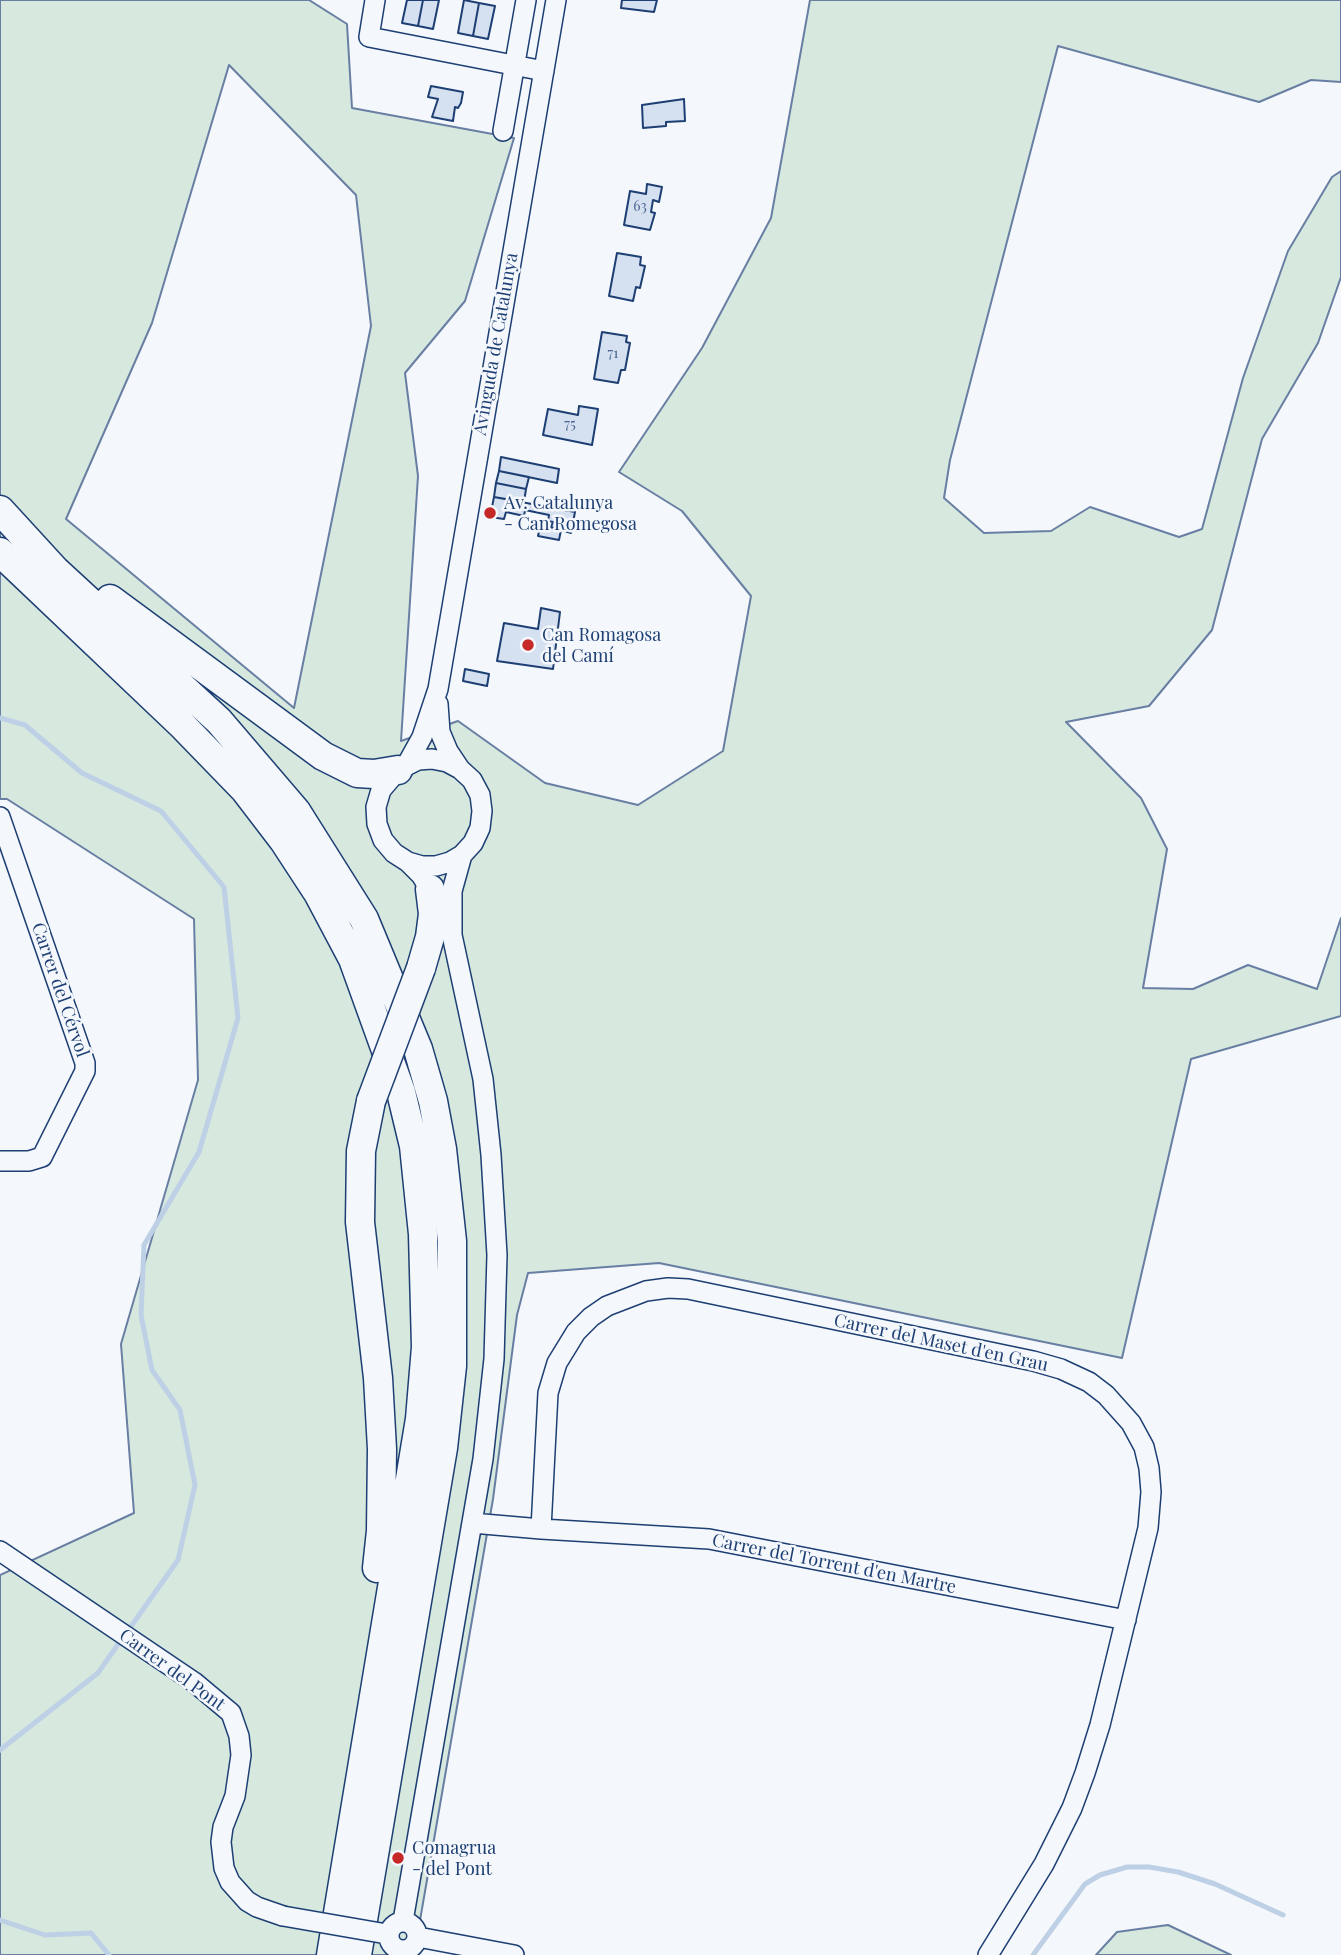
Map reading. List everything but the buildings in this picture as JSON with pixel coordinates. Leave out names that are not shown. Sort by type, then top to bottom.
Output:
[{"type":"highway","points":[[0,510],[44,559],[219,721],[296,811],[364,919],[418,1049],[433,1101],[443,1149],[452,1241],[452,1366],[443,1448],[357,1955]]},
{"type":"highway","points":[[0,552],[181,724],[245,790],[284,841],[318,893],[353,959],[401,1092],[414,1146],[423,1234],[426,1347],[420,1419],[331,1955]]},
{"type":"highway","points":[[44,559],[79,575],[246,701],[331,761],[357,773],[374,774],[402,767]]},
{"type":"highway","points":[[376,1693],[374,1622],[381,1531],[382,1449],[378,1378],[360,1223],[361,1151],[372,1101],[430,937],[433,914],[430,889]]},
{"type":"street","points":[[375,0],[369,37],[544,71]]},
{"type":"street","points":[[503,131],[526,0]]},
{"type":"street","name":"Avinguda de Catalunya","points":[[402,767],[422,737],[438,689],[556,0]]},
{"type":"street","name":"Avinguda de Catalunya","points":[[438,689],[440,732],[460,769]]},
{"type":"street","points":[[432,759],[447,762],[460,769],[472,780],[480,795],[480,828],[473,843],[462,855],[436,866],[408,862],[394,853],[383,840],[377,824],[376,807],[381,790],[402,767],[432,759]]},
{"type":"street","name":"Carrer del Cérvol","points":[[0,817],[85,1063],[85,1071],[77,1092],[42,1157],[29,1161],[0,1161]]},
{"type":"street","points":[[452,935],[452,891],[462,855]]},
{"type":"street","points":[[403,1921],[483,1459],[494,1359],[497,1293],[491,1155],[483,1079],[452,935],[430,889],[408,862]]},
{"type":"street","name":"Carrer del Maset d'en Grau","points":[[541,1529],[548,1393],[557,1363],[576,1332],[607,1306],[646,1291],[688,1289],[1033,1361],[1061,1369],[1089,1382],[1119,1407],[1144,1447],[1151,1492],[1148,1528],[1100,1724],[1072,1808],[1044,1864],[988,1955]]},
{"type":"street","points":[[472,1523],[541,1529]]},
{"type":"street","name":"Carrer del Torrent d'en Martre","points":[[541,1529],[709,1539],[1126,1620]]},
{"type":"street","name":"Carrer del Pont","points":[[0,1551],[194,1682],[231,1713],[239,1736],[241,1755],[238,1785],[223,1827],[221,1842],[224,1868],[230,1881],[247,1901],[284,1916],[391,1943]]},
{"type":"street","points":[[403,1921],[414,1926],[418,1937],[410,1949],[391,1943],[391,1927],[403,1921]]},
{"type":"street","points":[[418,1937],[514,1955]]},
{"type":"shaded area","points":[[0,0],[309,0],[347,24],[352,108],[514,138],[465,301],[405,373],[418,476],[401,741],[458,721],[545,783],[638,805],[723,751],[751,596],[682,511],[619,472],[702,348],[771,218],[810,0],[1341,0],[1341,82],[1311,80],[1259,102],[1058,46],[950,460],[944,498],[984,533],[1051,531],[1090,507],[1179,537],[1202,529],[1243,378],[1288,251],[1332,177],[1341,171],[1341,277],[1318,343],[1262,439],[1212,630],[1149,706],[1066,722],[1141,798],[1167,849],[1143,988],[1193,989],[1248,965],[1317,989],[1341,918],[1341,1016],[1191,1059],[1122,1358],[659,1263],[528,1273],[517,1315],[493,1499],[414,1955],[0,1955],[0,1575],[134,1513],[121,1344],[198,1080],[194,919],[7,799],[0,799]],"holes":[[[229,65],[356,195],[371,326],[294,708],[66,519],[152,323]]]},
{"type":"shaded area","points":[[1168,1925],[1231,1955],[1096,1955],[1117,1932]]},
{"type":"waterway","points":[[0,718],[25,725],[82,773],[161,811],[224,887],[238,1018],[199,1152],[144,1245],[141,1315],[152,1370],[180,1410],[195,1485],[178,1560],[127,1632]]},
{"type":"waterway","points":[[0,1750],[98,1673],[121,1640]]},
{"type":"waterway","points":[[1033,1955],[1085,1884],[1100,1875],[1127,1867],[1149,1867],[1178,1872],[1215,1884],[1283,1915]]},
{"type":"waterway","points":[[0,1920],[45,1935],[91,1933],[109,1955]]},
{"type":"place","name":"Av. Catalunya - Can Romegosa","points":[[490,513]]},
{"type":"place","name":"Can Romagosa del Camí","points":[[528,645]]},
{"type":"place","name":"Comagrua - del Pont","points":[[398,1858]]}]
